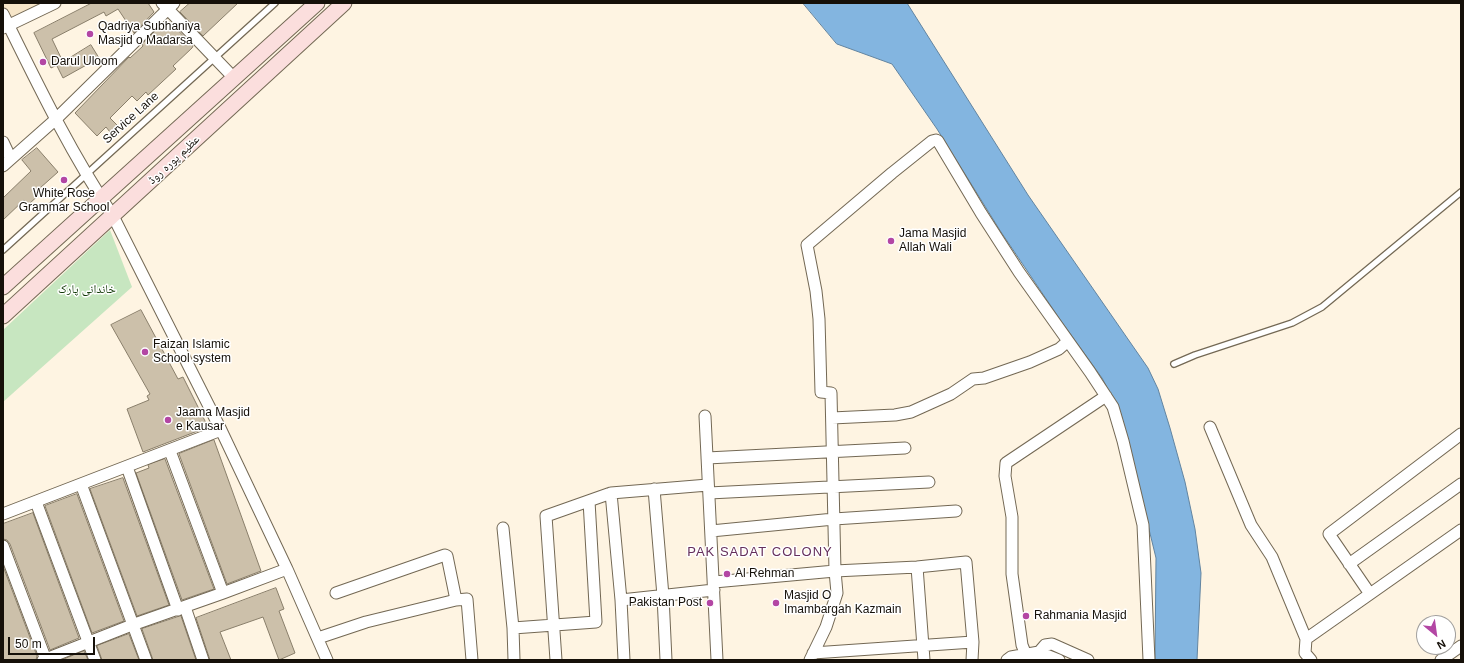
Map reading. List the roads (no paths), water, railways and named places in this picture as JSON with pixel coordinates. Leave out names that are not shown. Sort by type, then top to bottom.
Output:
[{"type":"main road","name":"عظیم پورہ روڈ","points":[[3,287],[317,3]]},
{"type":"main road","name":"عظیم پورہ روڈ","points":[[3,316],[344,3]]},
{"type":"street","points":[[6,27],[55,3]]},
{"type":"street","points":[[3,142],[7,162],[56,119],[168,5],[214,58],[234,78]]},
{"type":"street","points":[[3,14],[6,27],[56,119],[101,198],[113,216],[221,430],[287,569],[328,660]]},
{"type":"street","points":[[811,656],[826,627],[837,593],[835,571],[831,393],[821,392],[819,319],[816,291],[807,245],[892,173],[932,141],[936,140],[1010,259],[1113,407],[1123,441],[1143,525],[1149,660]]},
{"type":"street","points":[[832,418],[895,415],[911,412],[951,394],[973,379],[984,378],[1030,362],[1058,349],[1068,342]]},
{"type":"street","points":[[1026,655],[1022,645],[1012,574],[1012,517],[1005,476],[1006,463],[1106,396]]},
{"type":"street","points":[[705,416],[717,660]]},
{"type":"street","points":[[1210,427],[1251,525],[1272,557],[1306,639],[1305,653],[1311,660]]},
{"type":"street","points":[[3,514],[170,451],[221,430]]},
{"type":"street","points":[[1370,594],[1329,534],[1461,434]]},
{"type":"street","points":[[707,458],[832,450],[905,448]]},
{"type":"street","points":[[170,451],[223,593]]},
{"type":"street","points":[[127,467],[181,608],[203,660]]},
{"type":"street","points":[[556,660],[546,516],[612,493],[654,489],[833,486],[929,482]]},
{"type":"street","points":[[81,484],[146,660]]},
{"type":"street","points":[[1349,564],[1461,484]]},
{"type":"street","points":[[654,489],[663,596],[666,660]]},
{"type":"street","points":[[612,493],[621,600],[624,660]]},
{"type":"street","points":[[513,628],[596,622],[588,501]]},
{"type":"street","points":[[36,502],[95,660]]},
{"type":"street","points":[[711,530],[834,519],[956,511]]},
{"type":"street","points":[[503,528],[513,628],[514,660]]},
{"type":"street","points":[[1306,639],[1461,530]]},
{"type":"street","points":[[3,546],[44,660],[132,625],[287,569]]},
{"type":"street","points":[[336,593],[445,555],[447,556],[456,600]]},
{"type":"street","points":[[621,600],[663,596],[714,586],[835,571],[917,567],[966,562],[972,660]]},
{"type":"street","points":[[917,567],[924,660]]},
{"type":"street","points":[[318,638],[366,622],[456,600],[467,600],[472,660]]},
{"type":"street","points":[[811,656],[923,645],[972,642]]},
{"type":"street","points":[[1039,656],[1045,645],[1052,644],[1088,660]]},
{"type":"street","points":[[1441,660],[1461,646]]},
{"type":"street","points":[[1007,660],[1012,657],[1026,655],[1059,660]]},
{"type":"lane","name":"Service Lane","points":[[3,250],[275,3]]},
{"type":"lane","points":[[1174,364],[1194,355],[1292,324],[1322,307],[1461,192]]},
{"type":"water","points":[[803,3],[907,3],[1028,195],[1148,368],[1158,389],[1170,428],[1185,482],[1195,529],[1201,573],[1197,660],[1155,660],[1156,558],[1121,414],[1102,378],[1059,318],[1001,232],[937,129],[892,64],[837,44]]},
{"type":"place","name":"Qadriya Subhaniya Masjid o Madarsa","points":[[90,34]]},
{"type":"place","name":"Darul Uloom","points":[[43,62]]},
{"type":"place","name":"White Rose Grammar School","points":[[64,180]]},
{"type":"place","name":"Jama Masjid Allah Wali","points":[[891,241]]},
{"type":"place","name":"Faizan Islamic School system","points":[[145,352]]},
{"type":"place","name":"Jaama Masjid e Kausar","points":[[168,420]]},
{"type":"place","name":"Al Rehman","points":[[727,574]]},
{"type":"place","name":"Pakistan Post","points":[[710,603]]},
{"type":"place","name":"Masjid O Imambargah Kazmain","points":[[776,603]]},
{"type":"place","name":"Rahmania Masjid","points":[[1026,616]]},
{"type":"district","name":"PAK SADAT COLONY","points":[[760,552]]},
{"type":"park label","name":"خاندانی پارک","points":[[87,290]]}]
